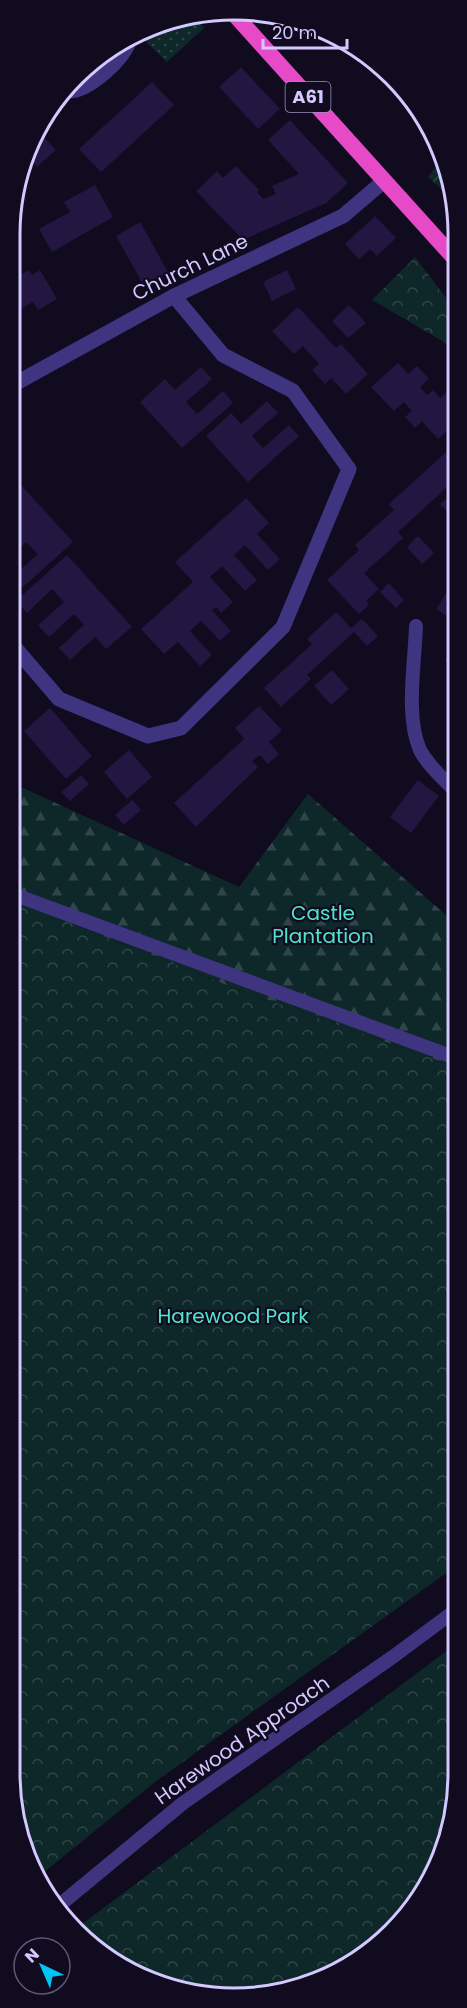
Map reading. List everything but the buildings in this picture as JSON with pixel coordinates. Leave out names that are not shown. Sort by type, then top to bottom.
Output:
[{"type":"highway","name":"A61","points":[[239,20],[448,251]]},
{"type":"street","points":[[75,90],[93,82],[124,50]]},
{"type":"street","name":"Church Lane","points":[[20,381],[174,296],[343,216],[384,181]]},
{"type":"street","points":[[20,654],[59,699],[148,736],[181,728],[283,627],[349,469],[293,391],[223,355],[174,296]]},
{"type":"lane","points":[[416,626],[413,726],[421,751],[431,766],[448,784]]},
{"type":"lane","points":[[20,897],[448,1055]]},
{"type":"lane","name":"Harewood Approach","points":[[62,1903],[183,1803],[448,1616]]},
{"type":"green space","points":[[199,22],[204,28],[167,62],[146,42],[146,39],[178,27]]},
{"type":"green space","points":[[436,166],[443,190],[428,177]]},
{"type":"green space","points":[[415,257],[448,300],[448,344],[372,300]]},
{"type":"green space","name":"Castle Plantation","points":[[20,787],[239,887],[308,794],[448,917],[448,1064],[226,985],[20,903]]},
{"type":"green space","name":"Harewood Park","points":[[20,903],[226,985],[448,1064],[448,1572],[155,1782],[44,1873],[27,1830],[20,1788]]},
{"type":"green space","points":[[448,1650],[448,1774],[446,1802],[440,1830],[419,1882],[394,1916],[364,1944],[328,1966],[289,1981],[261,1987],[220,1988],[178,1981],[152,1972],[126,1960],[81,1925]]}]
